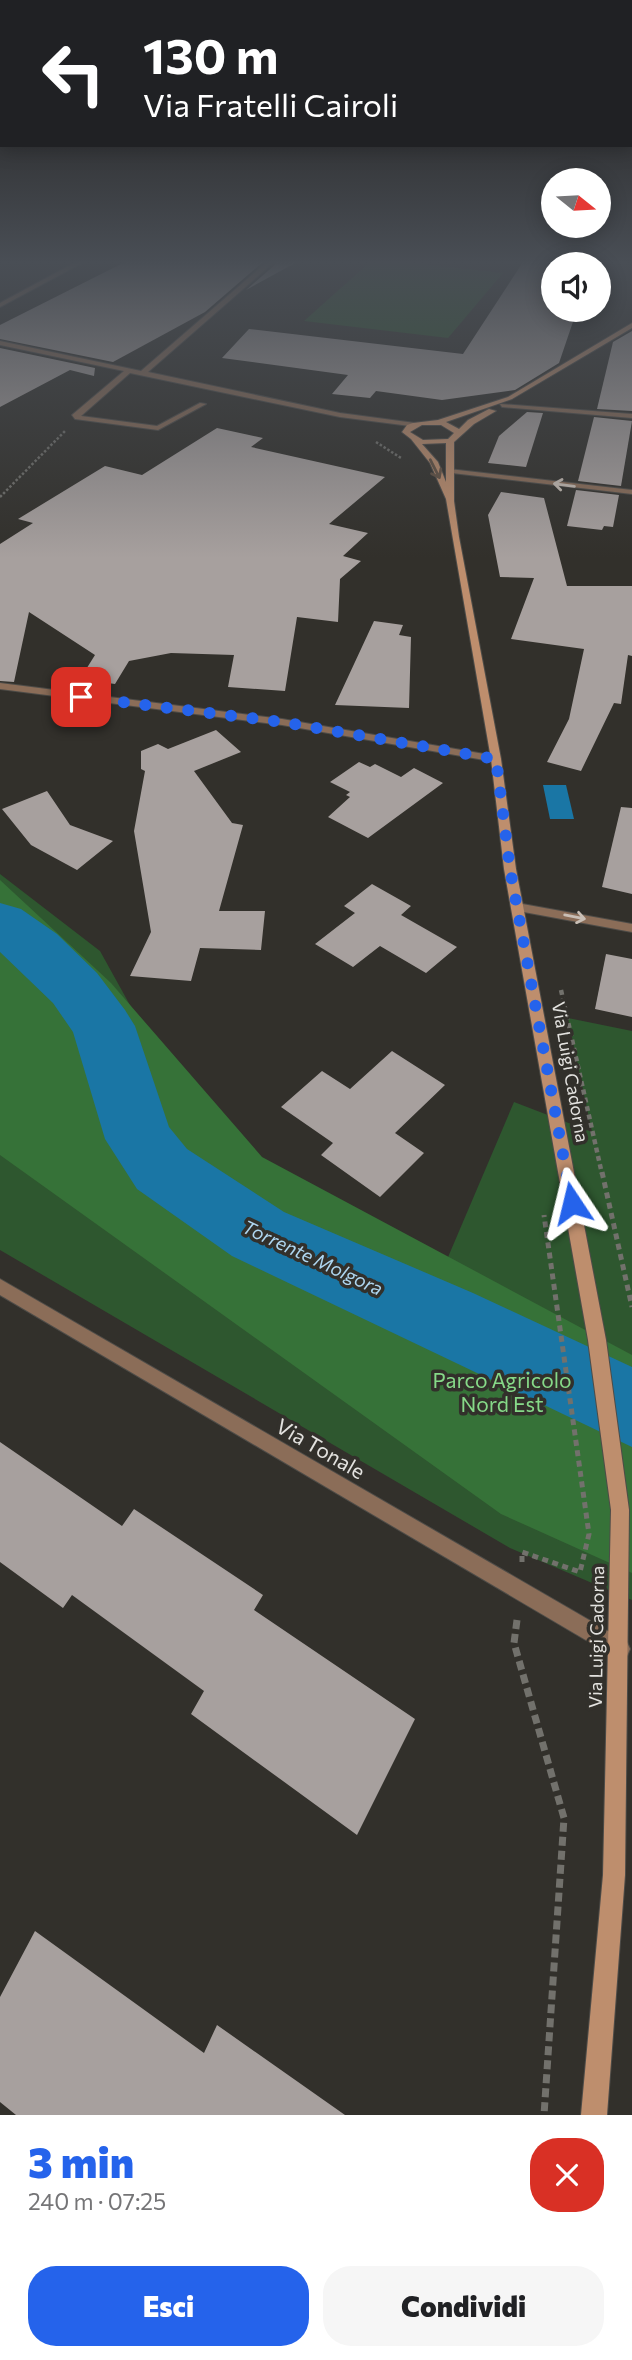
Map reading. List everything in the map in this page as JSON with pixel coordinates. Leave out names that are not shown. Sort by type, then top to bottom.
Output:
[{"type":"street","points":[[85,361],[340,415],[415,425],[437,423],[510,398]]},
{"type":"street","points":[[143,373],[157,361]]},
{"type":"street","points":[[340,415],[428,443],[450,441],[510,398],[573,361]]},
{"type":"street","points":[[75,417],[129,370]]},
{"type":"street","points":[[75,417],[158,428],[202,404]]},
{"type":"street","points":[[502,405],[632,416]]},
{"type":"street","points":[[437,423],[452,426],[458,433]]},
{"type":"street","points":[[411,438],[407,429],[415,425]]},
{"type":"street","name":"Via Luigi Cadorna","points":[[411,438],[434,462],[450,501],[496,759],[517,907],[600,1364],[620,1510],[620,1649],[614,1875],[594,2115]]},
{"type":"street","name":"Via Luigi Cadorna","points":[[450,441],[450,501]]},
{"type":"street","points":[[452,471],[632,492]]},
{"type":"street","points":[[0,686],[282,722],[496,759]]},
{"type":"street","points":[[517,907],[632,928]]},
{"type":"street","name":"Via Tonale","points":[[0,1286],[620,1649]]},
{"type":"path","points":[[0,497],[67,429],[75,417]]},
{"type":"path","points":[[544,2115],[564,1818],[513,1643],[521,1591],[523,1552],[580,1572],[589,1534],[566,1353]]},
{"type":"green space","name":"Parco Agricolo Nord Est","points":[[0,874],[100,951],[197,1126],[440,1276],[514,1102],[592,1132],[568,1018],[632,1031],[632,1600],[510,1548],[0,1250]]},
{"type":"green space","name":"Parco Agricolo Nord Est","points":[[0,880],[111,983],[262,1157],[632,1355],[632,1573],[501,1514],[0,1155]]},
{"type":"water","points":[[543,785],[566,785],[574,819],[550,819]]},
{"type":"building","points":[[0,361],[60,361],[95,368],[94,376],[70,370],[0,407]]},
{"type":"building","points":[[242,361],[560,361],[515,390],[442,400],[376,391],[370,398],[332,394],[348,375]]},
{"type":"building","points":[[609,361],[632,361],[632,411],[597,409]]},
{"type":"building","points":[[527,412],[543,413],[526,467],[488,463],[499,436]]},
{"type":"building","points":[[594,417],[632,421],[621,486],[578,481]]},
{"type":"building","points":[[217,428],[263,438],[251,447],[385,477],[329,524],[368,533],[343,556],[361,561],[340,579],[338,622],[297,617],[285,691],[228,687],[234,655],[171,653],[129,661],[115,684],[80,679],[95,655],[29,612],[14,682],[0,681],[0,544],[33,523],[18,519],[105,466],[142,475]]},
{"type":"building","points":[[576,490],[619,495],[613,527],[604,526],[602,530],[567,526]]},
{"type":"building","points":[[501,492],[544,498],[567,586],[632,586],[632,656],[628,655],[621,704],[614,703],[581,771],[547,762],[569,719],[584,649],[511,639],[534,578],[500,577],[488,515]]},
{"type":"building","points":[[374,621],[403,625],[399,635],[411,637],[409,708],[335,705]]},
{"type":"building","points":[[216,730],[241,752],[194,771],[232,823],[243,825],[219,911],[265,911],[261,950],[200,948],[191,981],[130,976],[151,932],[134,831],[145,771],[141,769],[141,751],[158,744],[168,749]]},
{"type":"building","points":[[359,762],[370,767],[375,764],[401,777],[414,768],[443,783],[368,838],[328,817],[350,797],[346,795],[350,792],[330,782]]},
{"type":"building","points":[[47,791],[70,825],[113,841],[77,870],[31,845],[2,809]]},
{"type":"building","points":[[621,807],[632,808],[632,894],[602,887]]},
{"type":"building","points":[[372,884],[411,906],[401,915],[457,947],[426,973],[380,946],[353,967],[315,944],[355,913],[344,906]]},
{"type":"building","points":[[606,954],[632,959],[632,1017],[595,1009]]},
{"type":"building","points":[[392,1051],[445,1085],[395,1133],[424,1153],[380,1197],[321,1155],[333,1143],[281,1107],[322,1071],[350,1089]]},
{"type":"building","points":[[0,1442],[122,1526],[134,1509],[263,1595],[254,1610],[415,1719],[357,1835],[191,1714],[204,1691],[72,1595],[63,1608],[0,1562]]},
{"type":"building","points":[[35,1931],[204,2053],[217,2025],[345,2115],[16,2115],[0,2102],[0,1997]]},
{"type":"waterway","name":"Torrente Molgora","points":[[0,923],[36,949],[75,988],[103,1026],[139,1139],[162,1169],[258,1234],[446,1318],[632,1408]]},
{"type":"route","points":[[81,697],[282,722],[496,759],[510,869],[572,1203]]}]
